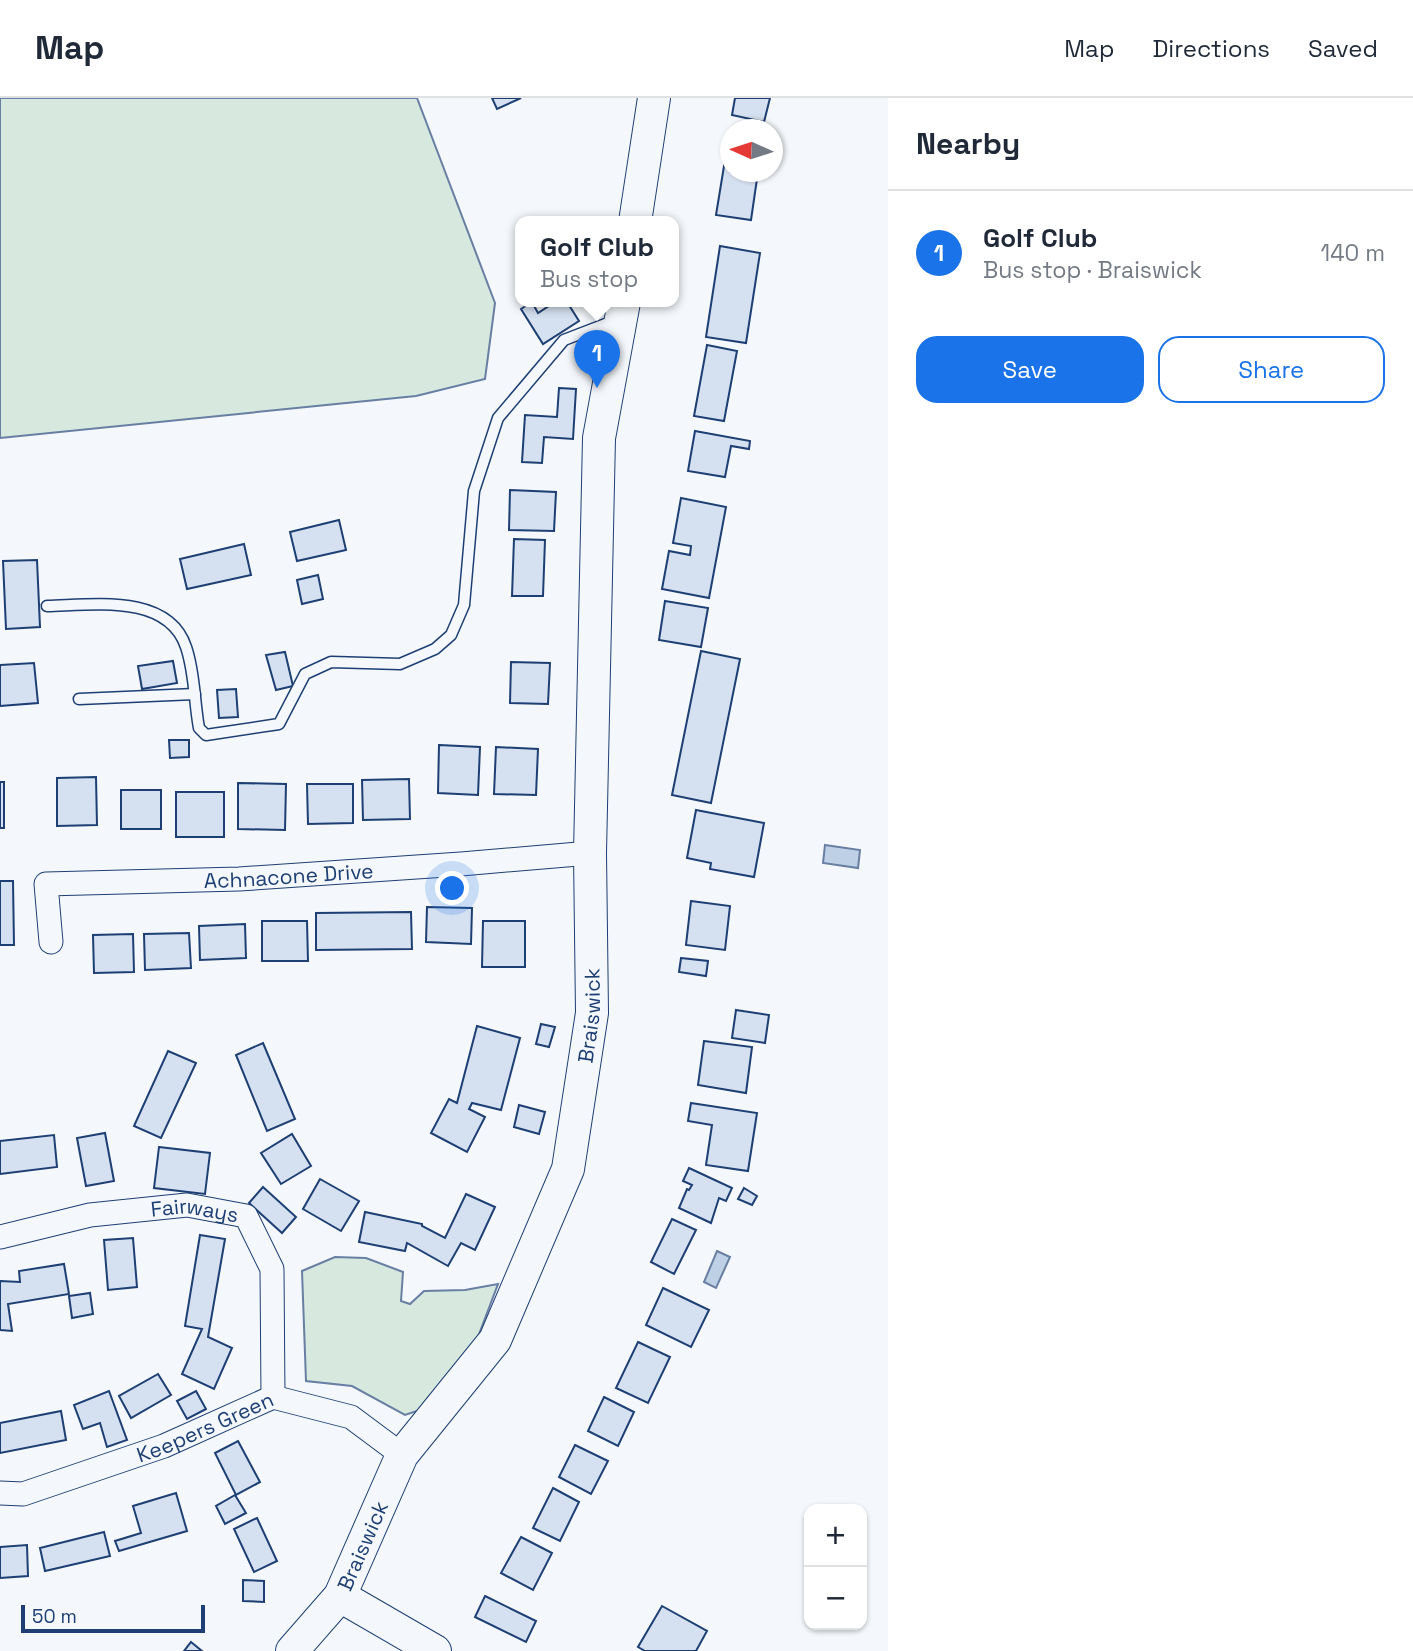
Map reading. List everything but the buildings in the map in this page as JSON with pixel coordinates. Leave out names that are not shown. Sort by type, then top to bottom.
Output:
[{"type":"main road","points":[[636,216],[653,98]]},
{"type":"main road","name":"Braiswick","points":[[292,1651],[340,1596],[402,1455],[495,1340],[568,1169],[592,1013],[590,853],[599,438],[623,310]]},
{"type":"main road","points":[[340,1596],[435,1651]]},
{"type":"street","name":"Achnacone Drive","points":[[51,942],[46,884],[239,879],[590,853]]},
{"type":"street","name":"Fairways","points":[[0,1237],[90,1215],[187,1205],[246,1216],[272,1269],[273,1397]]},
{"type":"street","name":"Keepers Green","points":[[0,1493],[23,1494],[164,1446],[273,1397],[351,1417],[402,1455]]},
{"type":"lane","points":[[47,606],[124,606],[162,616],[181,634],[191,665],[199,727],[206,735],[279,724],[305,674],[331,662],[400,664],[435,649],[451,635],[464,604],[474,491],[498,418],[564,340],[623,310]]},
{"type":"lane","points":[[79,699],[195,694]]},
{"type":"shaded area","points":[[0,98],[417,98],[495,303],[485,379],[416,396],[0,438]]},
{"type":"shaded area","points":[[335,1257],[366,1258],[403,1272],[401,1301],[410,1304],[424,1291],[465,1290],[498,1284],[473,1350],[429,1407],[405,1415],[352,1386],[306,1381],[302,1271]]},
{"type":"water","points":[[825,845],[860,850],[858,868],[823,863]]},
{"type":"water","points":[[717,1251],[730,1257],[716,1288],[704,1282]]},
{"type":"place","name":"Golf Club","points":[[597,388]]}]
